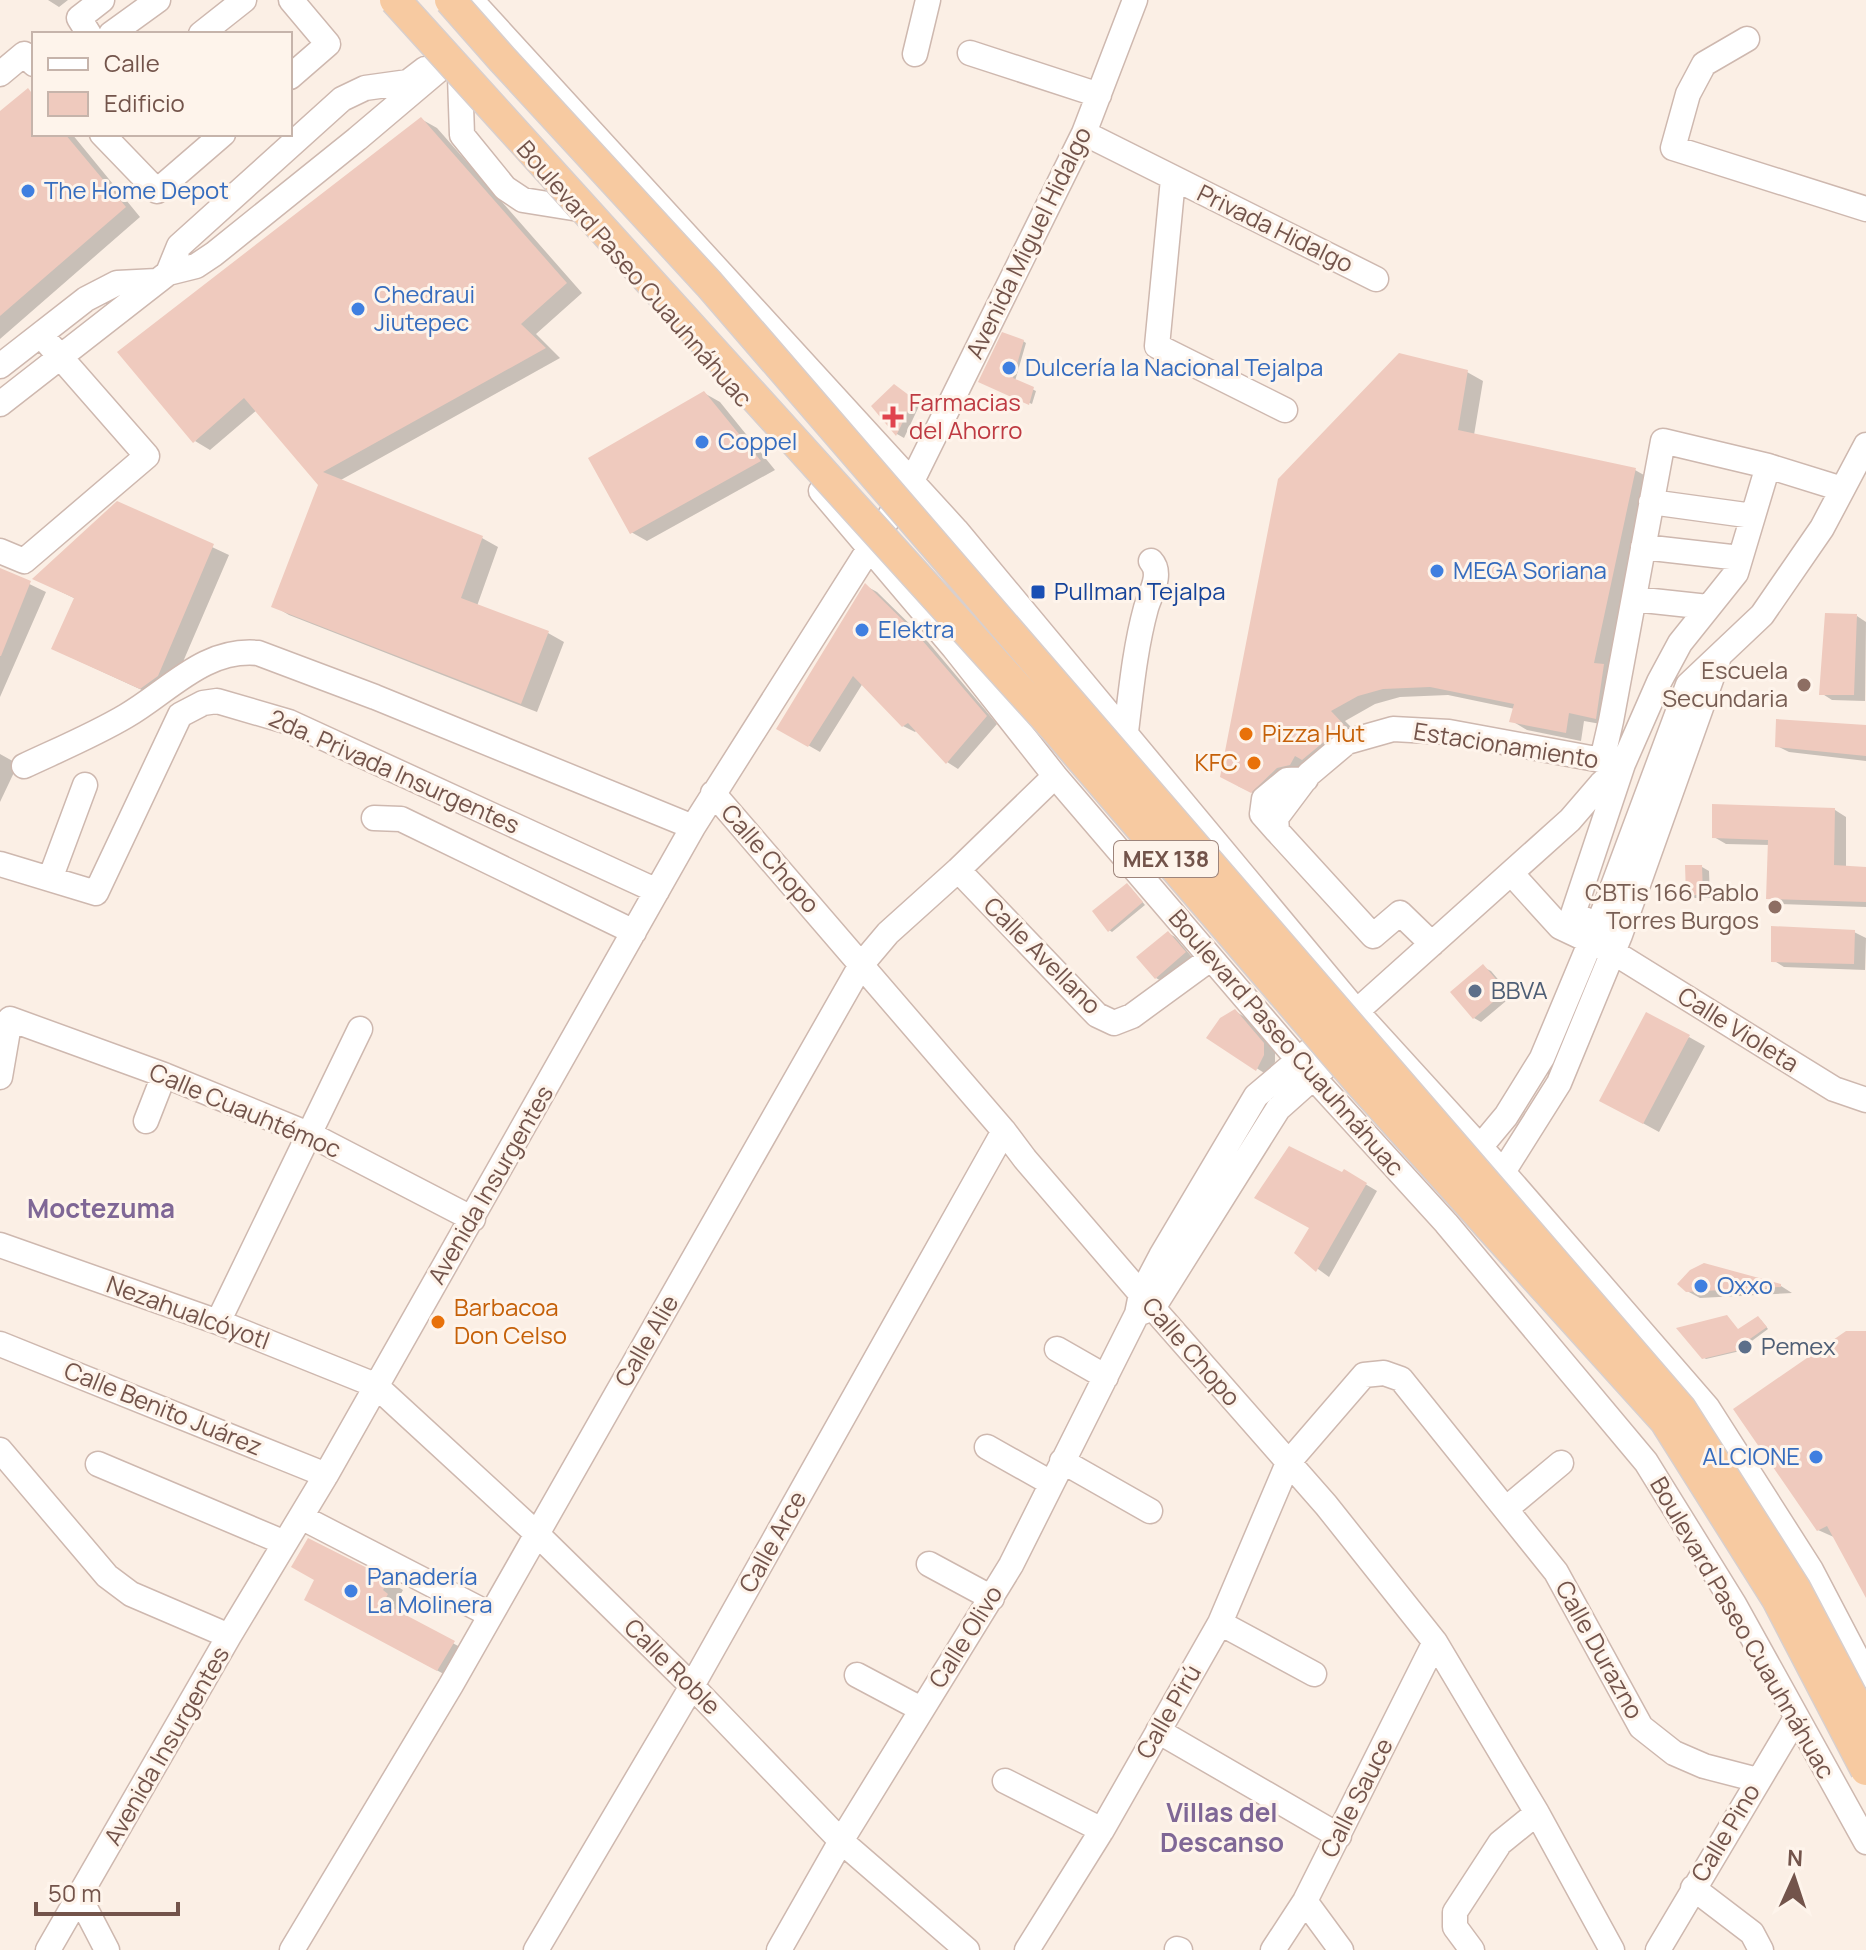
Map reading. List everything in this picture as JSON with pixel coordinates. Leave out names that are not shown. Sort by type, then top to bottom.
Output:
[{"type":"main road","name":"Boulevard Paseo Cuauhnáhuac","points":[[392,0],[1058,732],[1359,1082],[1665,1421],[1777,1599],[1866,1770]]},
{"type":"main road","name":"Boulevard Paseo Cuauhnáhuac","points":[[450,0],[709,284],[1681,1409],[1795,1588],[1866,1723]]},
{"type":"street","points":[[88,32],[79,18],[102,0]]},
{"type":"street","points":[[114,32],[158,0]]},
{"type":"street","points":[[204,32],[244,0]]},
{"type":"street","points":[[291,0],[328,44],[292,75]]},
{"type":"street","name":"Boulevard Paseo Cuauhnáhuac","points":[[392,0],[579,209],[823,492],[954,648],[1055,776],[1210,959],[1446,1223],[1646,1462],[1734,1604],[1866,1842]]},
{"type":"street","name":"MEX 138","points":[[471,0],[912,481],[1365,1020],[1503,1172],[1707,1407],[1811,1570],[1866,1675]]},
{"type":"street","points":[[915,54],[928,0]]},
{"type":"street","name":"Avenida Miguel Hidalgo","points":[[870,550],[912,481],[1084,133],[1135,0]]},
{"type":"street","points":[[1747,39],[1704,64],[1688,94],[1673,148],[1866,209]]},
{"type":"street","points":[[970,53],[1099,95]]},
{"type":"street","points":[[0,74],[24,54],[32,62]]},
{"type":"street","points":[[449,64],[462,135],[505,188],[523,200],[579,209]]},
{"type":"street","points":[[0,404],[163,277],[179,246],[342,99],[365,88],[408,82],[449,64]]},
{"type":"street","points":[[0,366],[86,299],[117,283],[163,277],[196,266],[214,254],[449,64]]},
{"type":"street","name":"Privada Hidalgo","points":[[1084,133],[1376,279]]},
{"type":"street","points":[[104,136],[157,191],[221,136]]},
{"type":"street","name":"Privada Hidalgo","points":[[1173,179],[1157,346],[1285,410]]},
{"type":"street","points":[[0,551],[24,561],[147,456],[41,335]]},
{"type":"street","points":[[1602,946],[1573,914],[1612,762],[1634,599],[1663,441],[1768,466],[1842,489]]},
{"type":"street","points":[[823,492],[878,445]]},
{"type":"street","points":[[1446,1223],[1503,1172],[1559,1083],[1602,946],[1719,658],[1762,615],[1822,528],[1866,445]]},
{"type":"street","points":[[855,465],[879,494],[912,481]]},
{"type":"street","points":[[1612,762],[1680,643],[1736,573],[1768,466]]},
{"type":"street","points":[[1651,502],[1753,516]]},
{"type":"street","points":[[1643,547],[1740,558]]},
{"type":"street","name":"Avenida Insurgentes","points":[[48,1950],[326,1475],[693,827],[870,550]]},
{"type":"street","points":[[1126,732],[1137,648],[1157,574],[1156,566],[1151,561]]},
{"type":"street","points":[[954,648],[1013,598]]},
{"type":"street","points":[[1634,599],[1708,607]]},
{"type":"street","points":[[24,766],[125,717],[197,667],[238,651],[258,653],[375,697],[693,827]]},
{"type":"street","name":"2da. Privada Insurgentes","points":[[0,864],[96,893],[180,715],[203,703],[217,701],[289,722],[657,891]]},
{"type":"street","name":"Estacionamiento","points":[[1432,944],[1400,913],[1373,936],[1277,831],[1276,818],[1306,779],[1347,742],[1393,729],[1449,732],[1612,762]]},
{"type":"street","name":"Calle Olivo","points":[[779,1950],[841,1841],[992,1598],[1144,1305],[1306,1068],[1365,1020],[1432,944],[1570,820],[1601,784],[1612,762]]},
{"type":"street","name":"Calle Alie","points":[[292,1950],[451,1685],[861,965],[888,933],[1055,776]]},
{"type":"street","points":[[50,879],[85,785]]},
{"type":"street","name":"Calle Chopo","points":[[713,793],[1004,1131],[1144,1305],[1326,1505],[1435,1642],[1537,1813],[1612,1950]]},
{"type":"street","points":[[374,818],[401,819],[634,932]]},
{"type":"street","name":"Calle Avellano","points":[[958,870],[1097,1015],[1114,1023],[1132,1016],[1210,959]]},
{"type":"street","points":[[1511,873],[1560,927],[1602,946]]},
{"type":"street","points":[[1427,1203],[1481,1148],[1506,1116],[1542,1058],[1602,946]]},
{"type":"street","name":"Calle Violeta","points":[[1602,946],[1834,1089],[1866,1100]]},
{"type":"street","name":"Calle Cuauhtémoc","points":[[0,1073],[10,1019],[164,1075],[311,1135],[473,1219]]},
{"type":"street","points":[[218,1322],[360,1029]]},
{"type":"street","points":[[146,1121],[164,1075]]},
{"type":"street","name":"Calle Arce","points":[[536,1950],[692,1686],[1004,1131]]},
{"type":"street","name":"Nezahualcóyotl","points":[[0,1245],[218,1322],[375,1385]]},
{"type":"street","name":"Calle Benito Juárez","points":[[0,1344],[326,1475]]},
{"type":"street","points":[[1057,1349],[1106,1377]]},
{"type":"street","name":"Calle Durazno","points":[[1288,1463],[1364,1375],[1384,1373],[1401,1379],[1556,1572],[1641,1727],[1674,1753],[1704,1766],[1758,1780]]},
{"type":"street","name":"Calle Roble","points":[[375,1385],[537,1534],[692,1686],[841,1841],[967,1950]]},
{"type":"street","points":[[987,1447],[1150,1511]]},
{"type":"street","points":[[0,1450],[107,1576],[131,1594],[229,1636]]},
{"type":"street","name":"Calle Pirú","points":[[1027,1950],[1102,1830],[1220,1623],[1288,1463]]},
{"type":"street","points":[[1507,1508],[1561,1463]]},
{"type":"street","points":[[98,1464],[285,1543]]},
{"type":"street","points":[[301,1517],[489,1614]]},
{"type":"street","points":[[929,1564],[992,1598]]},
{"type":"street","points":[[1220,1623],[1314,1674]]},
{"type":"street","name":"Calle Sauce","points":[[1273,1950],[1305,1901],[1435,1642]]},
{"type":"street","points":[[857,1675],[921,1709]]},
{"type":"street","name":"Calle Pino","points":[[1658,1950],[1796,1718]]},
{"type":"street","points":[[1158,1731],[1339,1836]]},
{"type":"street","points":[[1005,1781],[1102,1830]]},
{"type":"street","points":[[1472,1950],[1455,1927],[1455,1912],[1500,1843],[1537,1813]]},
{"type":"street","points":[[1693,1888],[1752,1933],[1761,1950]]},
{"type":"street","points":[[80,1898],[107,1950]]},
{"type":"street","points":[[1305,1901],[1341,1950]]},
{"type":"building","points":[[28,88],[32,93],[32,136],[67,136],[126,207],[0,316],[0,111]]},
{"type":"building","points":[[421,117],[567,283],[521,324],[546,348],[323,472],[483,536],[461,598],[549,631],[521,704],[271,607],[318,485],[244,398],[193,443],[117,352]]},
{"type":"building","points":[[1002,332],[1024,340],[1013,378],[1034,387],[1029,405],[978,382]]},
{"type":"building","name":"MEGA Soriana","points":[[1399,353],[1468,370],[1458,430],[1636,468],[1594,663],[1604,664],[1596,719],[1569,713],[1566,733],[1509,722],[1514,704],[1430,687],[1383,689],[1358,696],[1331,711],[1346,727],[1302,760],[1295,756],[1290,765],[1277,768],[1251,793],[1220,777],[1278,479]]},
{"type":"building","points":[[894,384],[914,399],[896,436],[871,406]]},
{"type":"building","points":[[704,391],[761,461],[630,534],[588,458]]},
{"type":"building","points":[[117,501],[214,544],[158,676],[140,689],[51,649],[74,598],[32,579]]},
{"type":"building","points":[[0,568],[31,581],[1,656],[0,656]]},
{"type":"building","points":[[865,583],[916,633],[987,716],[946,764],[908,723],[902,727],[853,676],[808,747],[776,729]]},
{"type":"building","points":[[1825,613],[1857,614],[1854,695],[1819,695]]},
{"type":"building","points":[[1776,719],[1866,725],[1866,756],[1775,747]]},
{"type":"building","points":[[1712,804],[1835,808],[1834,865],[1866,867],[1866,902],[1766,899],[1768,840],[1712,838]]},
{"type":"building","points":[[1685,865],[1702,865],[1703,895],[1686,895]]},
{"type":"building","points":[[1127,883],[1143,902],[1108,932],[1092,911]]},
{"type":"building","points":[[1771,926],[1855,930],[1854,964],[1771,962]]},
{"type":"building","points":[[1168,931],[1186,952],[1155,979],[1136,957]]},
{"type":"building","points":[[1483,964],[1506,991],[1473,1019],[1450,992]]},
{"type":"building","points":[[1235,1009],[1264,1043],[1264,1055],[1256,1071],[1206,1038],[1220,1018]]},
{"type":"building","points":[[1646,1012],[1690,1035],[1643,1124],[1599,1101]]},
{"type":"building","points":[[1289,1146],[1342,1172],[1344,1169],[1367,1183],[1316,1272],[1294,1253],[1309,1228],[1254,1198]]},
{"type":"building","points":[[1704,1263],[1781,1284],[1781,1287],[1686,1292],[1677,1284],[1690,1270]]},
{"type":"building","points":[[1727,1315],[1738,1329],[1758,1316],[1767,1327],[1747,1341],[1752,1347],[1702,1359],[1676,1328]]},
{"type":"building","name":"ALCIONE","points":[[1846,1331],[1866,1331],[1866,1598],[1827,1526],[1817,1531],[1733,1409]]},
{"type":"building","points":[[308,1538],[389,1579],[383,1590],[388,1594],[383,1603],[455,1641],[437,1671],[304,1600],[314,1580],[291,1567]]},
{"type":"place","name":"The Home Depot","points":[[28,191]]},
{"type":"place","name":"Chedraui Jiutepec","points":[[358,309]]},
{"type":"place","name":"Dulcería la Nacional Tejalpa","points":[[1009,368]]},
{"type":"place","name":"Farmacias del Ahorro","points":[[893,417]]},
{"type":"place","name":"Coppel","points":[[702,442]]},
{"type":"place","name":"MEGA Soriana","points":[[1437,571]]},
{"type":"place","name":"Pullman Tejalpa","points":[[1038,592]]},
{"type":"place","name":"Elektra","points":[[862,630]]},
{"type":"place","name":"Escuela Secundaria","points":[[1804,685]]},
{"type":"place","name":"Pizza Hut","points":[[1246,734]]},
{"type":"place","name":"KFC","points":[[1254,763]]},
{"type":"place","name":"CBTis 166 Pablo Torres Burgos","points":[[1775,907]]},
{"type":"place","name":"BBVA","points":[[1475,991]]},
{"type":"place","name":"Oxxo","points":[[1701,1286]]},
{"type":"place","name":"Barbacoa Don Celso","points":[[438,1322]]},
{"type":"place","name":"Pemex","points":[[1745,1347]]},
{"type":"place","name":"ALCIONE","points":[[1816,1457]]},
{"type":"place","name":"Panadería La Molinera","points":[[351,1591]]},
{"type":"district","name":"Moctezuma","points":[[101,1209]]},
{"type":"district","name":"Villas del Descanso","points":[[1222,1828]]}]
